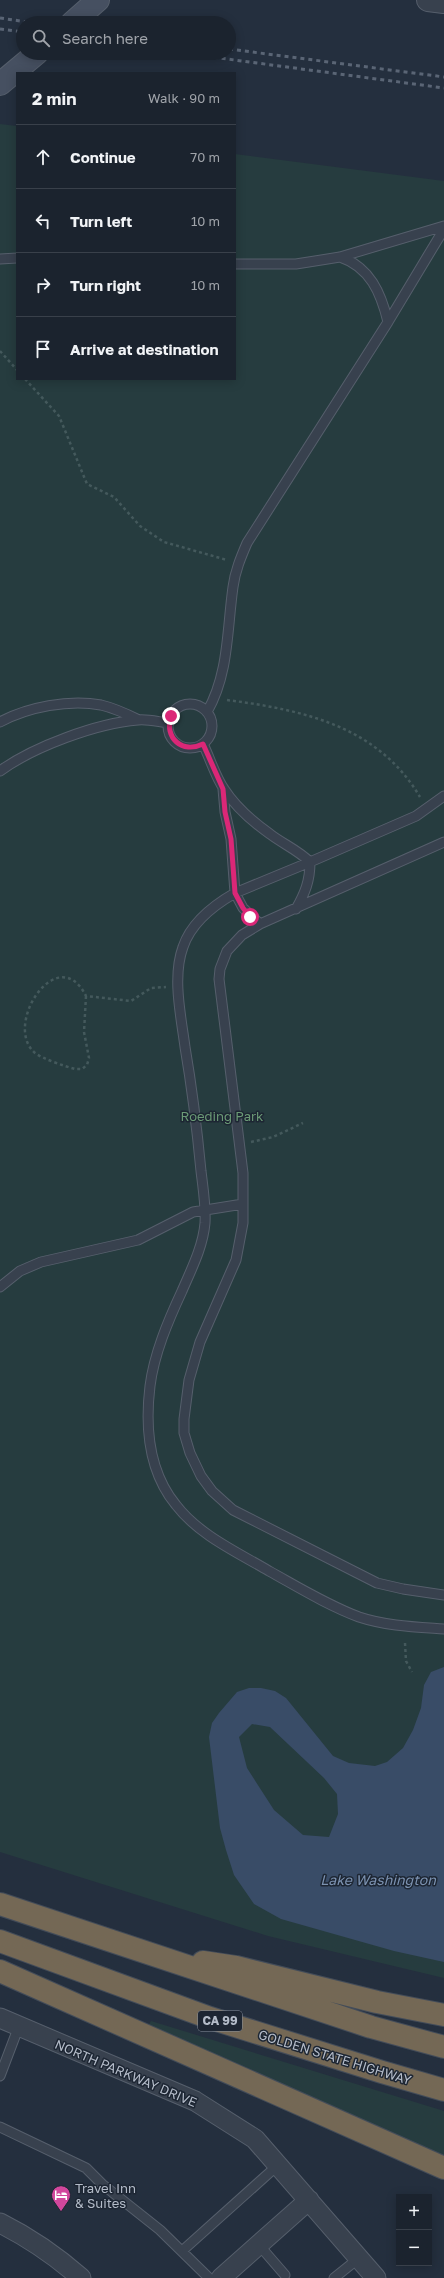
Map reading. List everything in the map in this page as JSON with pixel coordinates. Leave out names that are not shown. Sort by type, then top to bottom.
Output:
[{"type":"highway","points":[[0,1904],[143,1953],[371,2027],[444,2046]]},
{"type":"highway","name":"GOLDEN STATE HIGHWAY","points":[[0,1941],[210,2018],[444,2090]]},
{"type":"highway","points":[[143,1953],[236,1967],[377,2002],[444,2015]]},
{"type":"highway","points":[[0,1971],[444,2168]]},
{"type":"main road","points":[[80,16],[98,0]]},
{"type":"main road","points":[[0,84],[29,60]]},
{"type":"street","points":[[428,0],[444,2]]},
{"type":"street","name":"NORTH PARKWAY DRIVE","points":[[0,2018],[196,2101],[255,2139],[310,2200],[376,2278]]},
{"type":"street","points":[[222,2278],[310,2200]]},
{"type":"street","points":[[0,2223],[29,2238],[61,2260],[81,2278]]},
{"type":"lane","points":[[236,264],[296,264],[340,257],[444,226]]},
{"type":"lane","points":[[207,712],[215,698],[223,675],[233,585],[239,562],[247,543],[388,322],[444,229]]},
{"type":"lane","points":[[340,257],[359,267],[377,287],[388,322]]},
{"type":"lane","points":[[0,259],[16,258]]},
{"type":"lane","points":[[0,722],[31,709],[80,704],[101,705],[139,720],[169,723]]},
{"type":"lane","points":[[188,704],[202,707],[207,712],[212,725],[211,732],[203,744],[196,747],[182,746],[171,737],[169,723],[175,710],[188,704]]},
{"type":"lane","points":[[0,771],[24,756],[61,740],[139,720]]},
{"type":"lane","points":[[203,744],[223,789],[225,812],[231,839],[235,893],[243,908],[260,924]]},
{"type":"lane","points":[[223,789],[253,821],[279,840],[301,853],[310,862],[310,879],[305,894],[296,909]]},
{"type":"lane","points":[[444,796],[428,809],[396,826],[235,893],[214,907],[188,936],[180,958],[180,1007],[194,1105],[205,1208],[205,1222],[199,1250],[160,1345],[150,1384],[148,1413],[150,1445],[153,1460],[166,1490],[175,1504],[187,1517],[223,1544],[338,1608],[360,1617],[382,1623],[444,1629]]},
{"type":"lane","points":[[444,842],[260,924],[232,943],[223,959],[220,969],[240,1143],[243,1222],[236,1260],[200,1342],[189,1380],[185,1403],[184,1433],[190,1453],[201,1476],[212,1491],[233,1510],[377,1583],[403,1590],[444,1595]]},
{"type":"lane","points":[[0,1288],[20,1271],[41,1262],[138,1240],[179,1218],[205,1208],[243,1204]]},
{"type":"lane","points":[[0,2076],[19,2026]]},
{"type":"lane","points":[[0,2127],[86,2168],[102,2184],[160,2230],[209,2278]]},
{"type":"lane","points":[[182,2251],[278,2165]]},
{"type":"lane","points":[[259,2245],[285,2275]]},
{"type":"lane","points":[[334,2278],[359,2258]]},
{"type":"path","points":[[0,351],[16,369]]},
{"type":"path","points":[[26,380],[59,416],[87,484],[114,497],[140,526],[164,542],[239,562]]},
{"type":"path","points":[[215,698],[301,713],[346,728],[371,742],[393,761],[416,790],[428,809]]},
{"type":"path","points":[[61,978],[75,982],[82,988],[86,996],[84,1032],[89,1058],[87,1065],[82,1069],[75,1069],[35,1053],[27,1040],[26,1029],[29,1009],[36,994],[48,982],[61,978]]},
{"type":"path","points":[[86,996],[131,1001],[151,988],[179,986]]},
{"type":"path","points":[[240,1143],[273,1137],[303,1124]]},
{"type":"path","points":[[405,1643],[406,1658],[412,1672]]},
{"type":"green space","name":"Roeding Park","points":[[0,124],[16,126],[16,380],[236,380],[236,154],[444,181],[444,1978],[268,1936],[0,1852]]},
{"type":"green space","points":[[151,2021],[444,2111],[444,2162],[142,2036]]},
{"type":"water","name":"Lake Washington","points":[[444,1667],[444,1962],[394,1951],[281,1919],[254,1904],[234,1875],[220,1828],[209,1737],[212,1723],[219,1713],[237,1692],[249,1688],[261,1688],[275,1691],[286,1698],[333,1756],[349,1763],[375,1766],[387,1762],[403,1748],[413,1730],[421,1708],[424,1685],[431,1672]],"holes":[[[252,1724],[270,1727],[324,1778],[337,1794],[338,1814],[329,1837],[303,1835],[274,1810],[247,1768],[239,1737]]]},
{"type":"railway","points":[[0,18],[16,20]]},
{"type":"railway","points":[[0,29],[16,31]]},
{"type":"railway","points":[[236,50],[444,77]]},
{"type":"railway","points":[[234,60],[444,88]]},
{"type":"place","name":"Travel Inn & Suites","points":[[61,2212]]},
{"type":"route","points":[[171,716],[169,730],[171,737],[182,746],[189,748],[203,744],[223,789],[225,812],[231,839],[232,870],[235,893],[250,917]]}]
